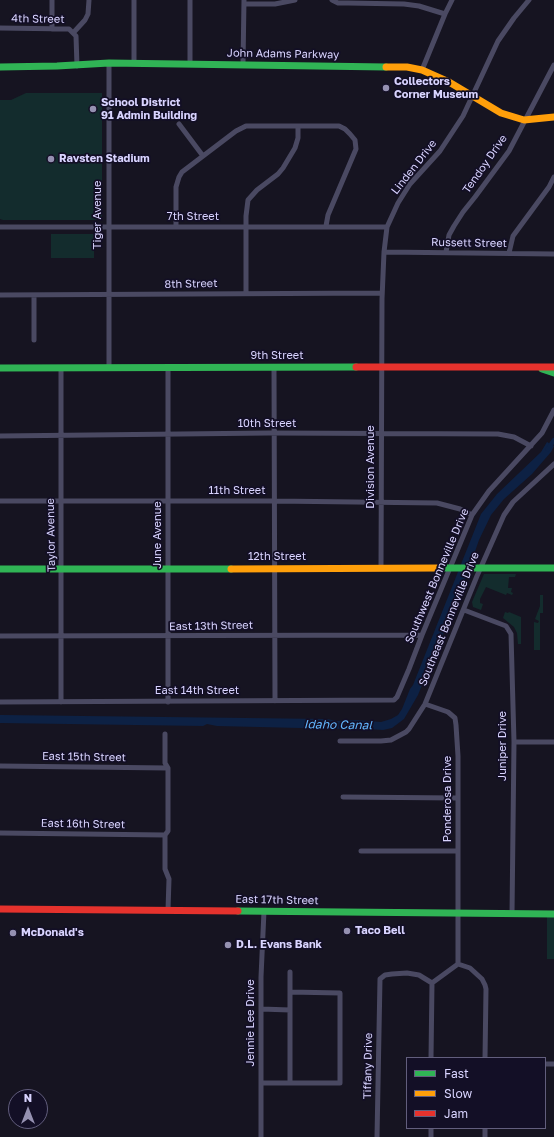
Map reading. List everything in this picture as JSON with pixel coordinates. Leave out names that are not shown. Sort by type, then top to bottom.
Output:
[{"type":"street","points":[[52,0],[52,29]]},
{"type":"street","points":[[77,66],[77,41],[74,33],[88,14],[90,0]]},
{"type":"street","points":[[134,0],[134,63]]},
{"type":"street","points":[[190,0],[190,64]]},
{"type":"street","points":[[243,64],[244,2],[275,4],[294,0]]},
{"type":"street","points":[[332,0],[338,3],[404,4],[420,6],[445,14]]},
{"type":"street","points":[[422,70],[452,0]]},
{"type":"street","name":"Linden Drive","points":[[381,367],[382,293],[387,227],[398,203],[410,184],[448,140],[463,116],[498,41],[529,0]]},
{"type":"street","name":"4th Street","points":[[0,28],[69,29],[74,33]]},
{"type":"street","name":"John Adams Parkway","points":[[0,66],[77,66],[109,63],[134,63],[407,67],[422,70],[449,82],[501,113],[524,120],[554,117]]},
{"type":"street","name":"Tiger Avenue","points":[[108,368],[109,63]]},
{"type":"street","name":"Tendoy Drive","points":[[446,252],[449,236],[459,217],[509,151],[554,65]]},
{"type":"street","points":[[179,124],[203,156]]},
{"type":"street","points":[[176,227],[176,187],[178,177],[185,169],[236,131],[246,126],[339,126],[350,134],[356,144],[355,153],[328,215],[326,226]]},
{"type":"street","points":[[246,293],[246,226],[248,200],[257,190],[273,179],[283,168],[295,148],[298,138],[298,126]]},
{"type":"street","points":[[509,253],[513,236],[554,177]]},
{"type":"street","name":"7th Street","points":[[0,227],[387,227]]},
{"type":"street","name":"Russett Street","points":[[384,252],[554,254]]},
{"type":"street","name":"8th Street","points":[[0,295],[382,293]]},
{"type":"street","points":[[34,295],[34,340]]},
{"type":"street","points":[[274,367],[275,701]]},
{"type":"street","name":"Division Avenue","points":[[381,367],[381,568]]},
{"type":"street","points":[[538,367],[554,373]]},
{"type":"street","name":"9th Street","points":[[0,368],[554,367]]},
{"type":"street","name":"Taylor Avenue","points":[[61,368],[60,501],[62,702]]},
{"type":"street","name":"June Avenue","points":[[168,368],[168,702]]},
{"type":"street","name":"Southwest Bonneville Drive","points":[[394,700],[397,697],[422,635],[453,568],[472,515],[489,491],[542,433],[554,410]]},
{"type":"street","name":"10th Street","points":[[0,436],[168,434],[498,434],[514,437],[531,446]]},
{"type":"street","name":"Southeast Bonneville Drive","points":[[340,741],[391,740],[409,729],[425,704],[480,568],[508,508],[530,485],[554,464]]},
{"type":"street","points":[[550,468],[554,473]]},
{"type":"street","name":"11th Street","points":[[0,501],[274,501],[437,503],[460,509],[472,515]]},
{"type":"street","name":"12th Street","points":[[0,569],[554,568]]},
{"type":"street","name":"Juniper Drive","points":[[464,610],[506,626],[511,634],[514,742],[512,914]]},
{"type":"street","name":"East 13th Street","points":[[0,636],[422,635]]},
{"type":"street","name":"East 14th Street","points":[[0,702],[394,700]]},
{"type":"street","name":"Ponderosa Drive","points":[[425,704],[448,712],[455,718],[456,725],[458,756],[458,964]]},
{"type":"street","points":[[165,734],[165,763],[168,768],[168,831],[165,835],[165,869],[169,879],[168,910]]},
{"type":"street","points":[[514,742],[554,742]]},
{"type":"street","name":"East 15th Street","points":[[0,766],[168,768]]},
{"type":"street","points":[[343,796],[457,798]]},
{"type":"street","name":"East 16th Street","points":[[0,833],[165,835]]},
{"type":"street","points":[[361,851],[458,851]]},
{"type":"street","name":"East 17th Street","points":[[0,908],[554,914]]},
{"type":"street","name":"Jennie Lee Drive","points":[[261,1136],[261,1009],[264,911]]},
{"type":"street","points":[[431,1057],[432,983],[458,964],[466,966],[474,971],[482,979],[486,989],[485,1057]]},
{"type":"street","points":[[290,972],[290,1083]]},
{"type":"street","name":"Tiffany Drive","points":[[377,1137],[380,979],[392,974],[407,973],[419,975],[432,983]]},
{"type":"street","points":[[261,1083],[340,1083],[340,993],[290,992]]},
{"type":"street","points":[[261,1009],[290,1010]]},
{"type":"green space","name":"Ravsten Stadium","points":[[26,93],[102,93],[102,220],[0,219],[0,100],[11,100]]},
{"type":"green space","points":[[51,234],[94,234],[94,258],[51,258]]},
{"type":"green space","points":[[484,574],[516,574],[515,577],[509,577],[508,588],[512,588],[512,595],[507,593],[506,595],[486,587],[480,599],[480,603],[483,604],[481,610],[473,607],[472,602]]},
{"type":"green space","points":[[540,595],[543,595],[543,613],[540,613],[540,650],[534,650],[534,622],[538,623],[539,621],[535,619],[540,606]]},
{"type":"green space","points":[[505,612],[521,617],[521,644],[518,644],[517,633],[514,627],[503,618]]},
{"type":"green space","points":[[547,914],[554,914],[554,959],[547,959]]},
{"type":"water","name":"Idaho Canal","points":[[547,442],[554,446],[551,452],[532,474],[504,499],[491,515],[479,540],[464,583],[418,695],[404,719],[392,728],[383,730],[361,728],[342,729],[217,726],[207,724],[203,726],[0,723],[0,715],[327,719],[337,721],[356,720],[381,722],[391,719],[398,715],[402,709],[413,685],[481,514],[497,494],[541,452]]},
{"type":"waterway","name":"Idaho Canal","points":[[548,449],[554,440]]},
{"type":"traffic: fast","points":[[0,67],[109,63],[386,67]]},
{"type":"traffic: fast","points":[[0,368],[356,367]]},
{"type":"traffic: fast","points":[[542,369],[554,373]]},
{"type":"traffic: fast","points":[[440,568],[554,568]]},
{"type":"traffic: fast","points":[[0,569],[231,569]]},
{"type":"traffic: fast","points":[[238,911],[554,914]]},
{"type":"traffic: slow","points":[[386,67],[407,67],[422,70],[449,82],[501,113],[524,120],[554,117]]},
{"type":"traffic: slow","points":[[231,569],[440,568]]},
{"type":"traffic: jam","points":[[356,367],[554,367]]},
{"type":"traffic: jam","points":[[0,909],[238,911]]},
{"type":"place","name":"Collectors Corner Museum","points":[[386,88]]},
{"type":"place","name":"School District 91 Admin Building","points":[[93,109]]},
{"type":"place","name":"Ravsten Stadium","points":[[51,159]]},
{"type":"place","name":"Taco Bell","points":[[347,931]]},
{"type":"place","name":"McDonald's","points":[[13,933]]},
{"type":"place","name":"D.L. Evans Bank","points":[[228,945]]}]
